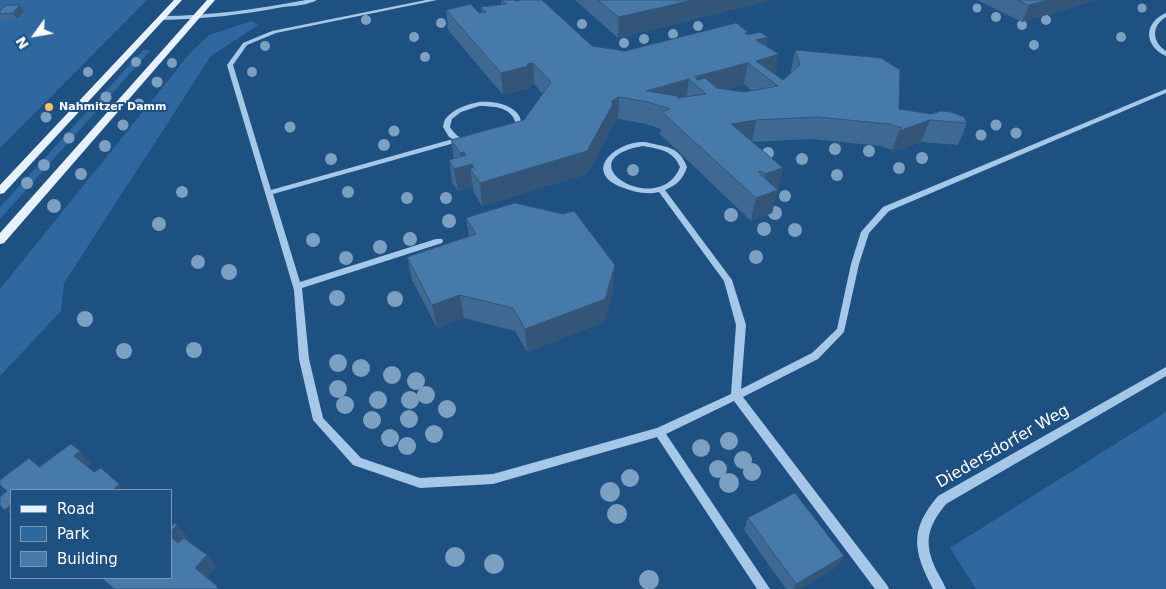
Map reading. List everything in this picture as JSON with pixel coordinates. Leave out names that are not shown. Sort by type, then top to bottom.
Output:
[{"type":"main road","points":[[0,191],[178,0]]},
{"type":"main road","points":[[0,240],[211,0]]},
{"type":"street","points":[[162,18],[196,18],[240,14],[314,0]]},
{"type":"street","points":[[434,0],[274,32],[245,44],[230,65],[297,286],[304,359],[318,420],[357,462],[420,484],[492,479],[659,432],[815,356],[841,330],[855,264],[865,232],[886,209],[1166,91]]},
{"type":"street","points":[[268,193],[458,140]]},
{"type":"street","points":[[632,145],[655,145],[666,148],[681,159],[684,173],[671,185],[661,189],[647,190],[621,184],[608,170],[608,162],[612,154],[632,145]]},
{"type":"street","points":[[661,189],[728,280],[741,326],[736,396],[884,589]]},
{"type":"street","points":[[297,286],[439,241]]},
{"type":"street","name":"Diedersdorfer Weg","points":[[940,589],[925,563],[922,532],[931,511],[942,500],[1166,371]]},
{"type":"street","points":[[659,432],[764,589]]},
{"type":"lane","points":[[1166,15],[1153,25],[1150,34],[1154,44],[1166,54]]},
{"type":"lane","points":[[491,104],[502,106],[516,115],[518,121],[517,128],[503,139],[480,144],[458,140],[446,129],[446,123],[450,116],[468,106],[491,104]]},
{"type":"green space","points":[[0,0],[147,0],[0,148]]},
{"type":"green space","points":[[252,21],[258,25],[211,56],[64,283],[61,311],[0,376],[0,289],[191,52],[209,35]]},
{"type":"green space","points":[[143,50],[151,50],[0,219],[0,207]]},
{"type":"green space","points":[[1166,412],[1166,589],[976,589],[950,548]]},
{"type":"building","points":[[502,0],[542,0],[592,46],[625,51],[736,23],[748,32],[745,33],[748,35],[760,32],[768,37],[756,40],[779,54],[756,61],[783,80],[800,65],[795,50],[881,58],[900,70],[899,109],[931,114],[941,111],[951,112],[964,117],[967,123],[930,120],[899,131],[902,128],[889,124],[817,117],[756,120],[731,124],[783,168],[765,174],[762,171],[758,172],[778,190],[756,198],[662,112],[670,109],[648,102],[619,97],[611,102],[613,104],[587,151],[480,183],[470,169],[474,167],[472,164],[454,169],[449,160],[466,155],[464,152],[460,153],[451,140],[524,120],[551,82],[533,63],[501,73],[446,10],[471,4],[479,13],[486,12],[481,7],[506,4]],"holes":[[[748,63],[778,86],[744,92],[717,88],[705,78],[697,80],[695,77]],[[689,79],[706,94],[678,98],[677,96],[647,91]]]},
{"type":"building","points":[[598,0],[693,0],[619,17]]},
{"type":"building","points":[[1018,0],[1048,0],[1029,5]]},
{"type":"building","points":[[20,5],[13,13],[0,14],[0,11],[5,6]]},
{"type":"building","points":[[515,203],[563,214],[574,211],[615,265],[605,299],[525,329],[513,308],[460,295],[432,305],[407,257],[476,234],[466,218]]},
{"type":"building","points":[[71,444],[80,451],[74,456],[94,472],[101,468],[119,484],[114,489],[10,489],[10,506],[4,510],[0,505],[0,497],[7,491],[0,485],[0,480],[29,458],[39,467]]},
{"type":"building","points":[[795,493],[844,556],[796,584],[748,518]]},
{"type":"building","points":[[175,523],[177,525],[172,530],[172,526]]},
{"type":"building","points":[[172,538],[178,543],[184,538],[207,555],[195,568],[217,586],[217,589],[114,589],[103,579],[172,579]]},
{"type":"place","name":"Nahmitzer Damm","points":[[49,107]]}]
